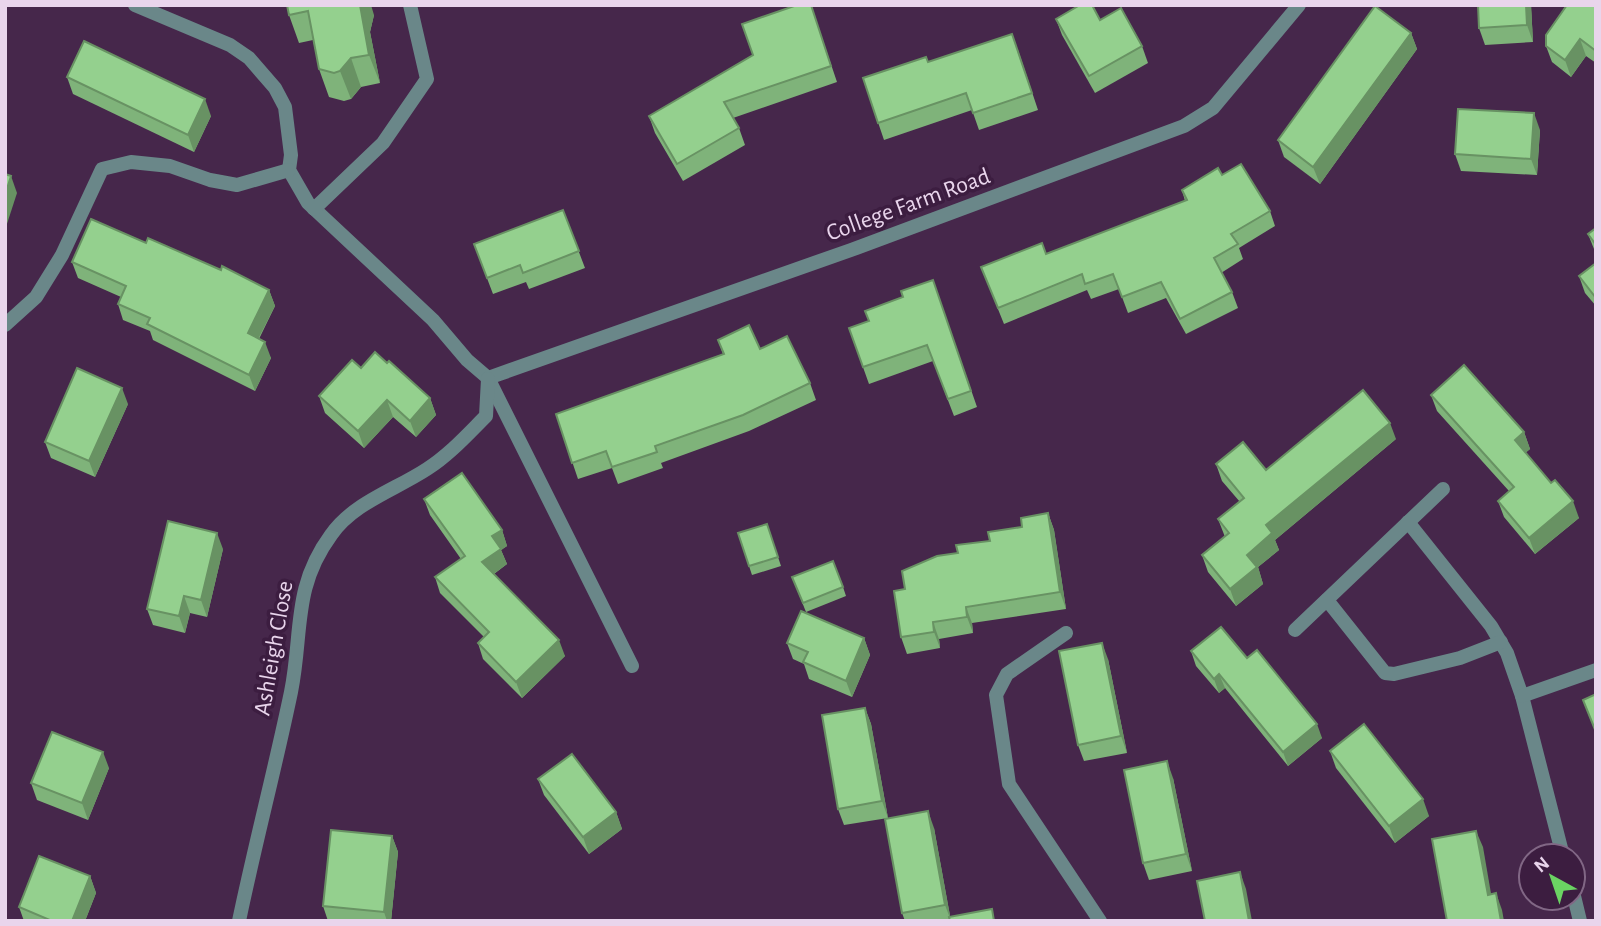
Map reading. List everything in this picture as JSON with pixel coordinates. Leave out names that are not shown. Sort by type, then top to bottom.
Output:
[{"type":"street","points":[[135,5],[230,45],[249,58],[275,88],[285,107],[291,155],[289,170],[314,209],[433,320],[467,360],[488,378],[632,666]]},
{"type":"street","points":[[314,209],[383,143],[427,79],[410,5]]},
{"type":"street","name":"College Farm Road","points":[[488,378],[851,250],[1184,126],[1213,108],[1300,5]]},
{"type":"street","points":[[5,325],[36,298],[62,255],[102,169],[131,162],[170,166],[210,180],[237,185],[289,170]]},
{"type":"street","name":"Ashleigh Close","points":[[239,921],[292,690],[302,592],[316,558],[332,533],[351,515],[427,469],[457,445],[486,416],[488,378]]},
{"type":"street","points":[[1295,630],[1443,489]]},
{"type":"street","points":[[1408,522],[1501,642],[1522,696],[1559,842]]},
{"type":"street","points":[[1327,600],[1385,673],[1394,674],[1460,658],[1501,642]]},
{"type":"street","points":[[1066,633],[1006,674],[996,695],[1009,784],[1100,921]]},
{"type":"street","points":[[1522,696],[1596,670]]},
{"type":"building","points":[[287,5],[360,5],[369,55],[351,58],[340,71],[334,73],[319,69],[308,11],[289,15]]},
{"type":"building","points":[[797,5],[811,5],[831,66],[724,102],[739,128],[677,164],[649,116],[753,55],[742,24]]},
{"type":"building","points":[[1080,5],[1092,5],[1100,20],[1121,8],[1142,46],[1089,76],[1056,19]]},
{"type":"building","points":[[1478,5],[1526,5],[1527,25],[1479,28]]},
{"type":"building","points":[[1567,5],[1596,5],[1596,51],[1580,39],[1565,60],[1546,46],[1546,35]]},
{"type":"building","points":[[1375,6],[1411,33],[1313,167],[1278,140]]},
{"type":"building","points":[[1012,34],[1032,93],[973,113],[966,93],[878,123],[863,78],[926,57],[928,62]]},
{"type":"building","points":[[84,41],[205,99],[188,135],[67,77]]},
{"type":"building","points":[[1458,109],[1534,113],[1531,159],[1455,154]]},
{"type":"building","points":[[1241,164],[1270,211],[1231,234],[1238,244],[1214,258],[1232,292],[1180,319],[1161,282],[1122,297],[1113,274],[1085,284],[1082,274],[998,308],[981,267],[1042,243],[1046,254],[1187,200],[1182,190],[1218,168],[1222,175]]},
{"type":"building","points":[[5,174],[11,176],[5,195]]},
{"type":"building","points":[[563,210],[579,251],[523,273],[520,265],[487,278],[474,244]]},
{"type":"building","points":[[91,219],[146,243],[148,238],[221,270],[222,266],[269,290],[248,333],[265,342],[249,375],[147,324],[150,318],[118,304],[126,286],[72,262]]},
{"type":"building","points":[[1596,228],[1596,245],[1588,234]]},
{"type":"building","points":[[1596,263],[1596,298],[1579,276]]},
{"type":"building","points":[[933,280],[971,391],[948,399],[927,345],[863,367],[849,328],[869,321],[865,311],[903,297],[901,291]]},
{"type":"building","points":[[749,325],[760,349],[787,336],[810,383],[743,415],[655,446],[657,452],[612,467],[606,451],[572,463],[556,414],[724,354],[718,340]]},
{"type":"building","points":[[375,352],[430,398],[410,421],[387,400],[358,431],[319,396],[352,360],[361,368]]},
{"type":"building","points":[[1464,365],[1524,432],[1515,440],[1551,483],[1555,480],[1573,501],[1529,538],[1498,501],[1514,487],[1431,395]]},
{"type":"building","points":[[77,368],[122,388],[89,461],[45,442]]},
{"type":"building","points":[[1363,390],[1390,423],[1266,525],[1272,533],[1247,555],[1257,567],[1230,589],[1202,555],[1229,533],[1218,519],[1244,498],[1216,464],[1243,442],[1266,470]]},
{"type":"building","points":[[462,473],[502,530],[492,536],[501,549],[482,562],[559,640],[516,682],[478,643],[489,632],[435,577],[465,556],[424,499]]},
{"type":"building","points":[[1048,513],[1060,592],[966,607],[967,617],[933,622],[934,632],[901,637],[894,591],[905,589],[902,571],[937,556],[958,553],[956,545],[990,541],[988,532],[1022,527],[1021,518]]},
{"type":"building","points":[[168,521],[217,533],[201,600],[184,596],[179,616],[147,609]]},
{"type":"building","points":[[767,524],[778,557],[749,566],[738,533]]},
{"type":"building","points":[[833,561],[843,587],[803,603],[792,577]]},
{"type":"building","points":[[801,611],[864,638],[846,681],[803,662],[808,652],[787,643]]},
{"type":"building","points":[[1221,627],[1247,658],[1257,650],[1317,724],[1283,752],[1219,674],[1214,679],[1191,651]]},
{"type":"building","points":[[1102,643],[1121,736],[1078,745],[1059,651]]},
{"type":"building","points":[[1596,694],[1596,732],[1583,700]]},
{"type":"building","points":[[865,708],[882,801],[838,809],[822,715]]},
{"type":"building","points":[[1364,724],[1423,799],[1389,826],[1330,751]]},
{"type":"building","points":[[52,732],[103,752],[82,803],[31,783]]},
{"type":"building","points":[[572,754],[616,812],[583,837],[538,779]]},
{"type":"building","points":[[1167,761],[1186,854],[1143,863],[1124,770]]},
{"type":"building","points":[[928,811],[945,905],[902,913],[885,819]]},
{"type":"building","points":[[331,830],[392,836],[384,912],[323,906]]},
{"type":"building","points":[[1476,831],[1488,895],[1496,893],[1501,921],[1447,921],[1432,839]]},
{"type":"building","points":[[39,856],[90,876],[72,921],[52,921],[19,907]]},
{"type":"building","points":[[1240,872],[1249,921],[1205,921],[1197,881]]},
{"type":"building","points":[[992,909],[994,921],[950,921],[949,917]]}]
